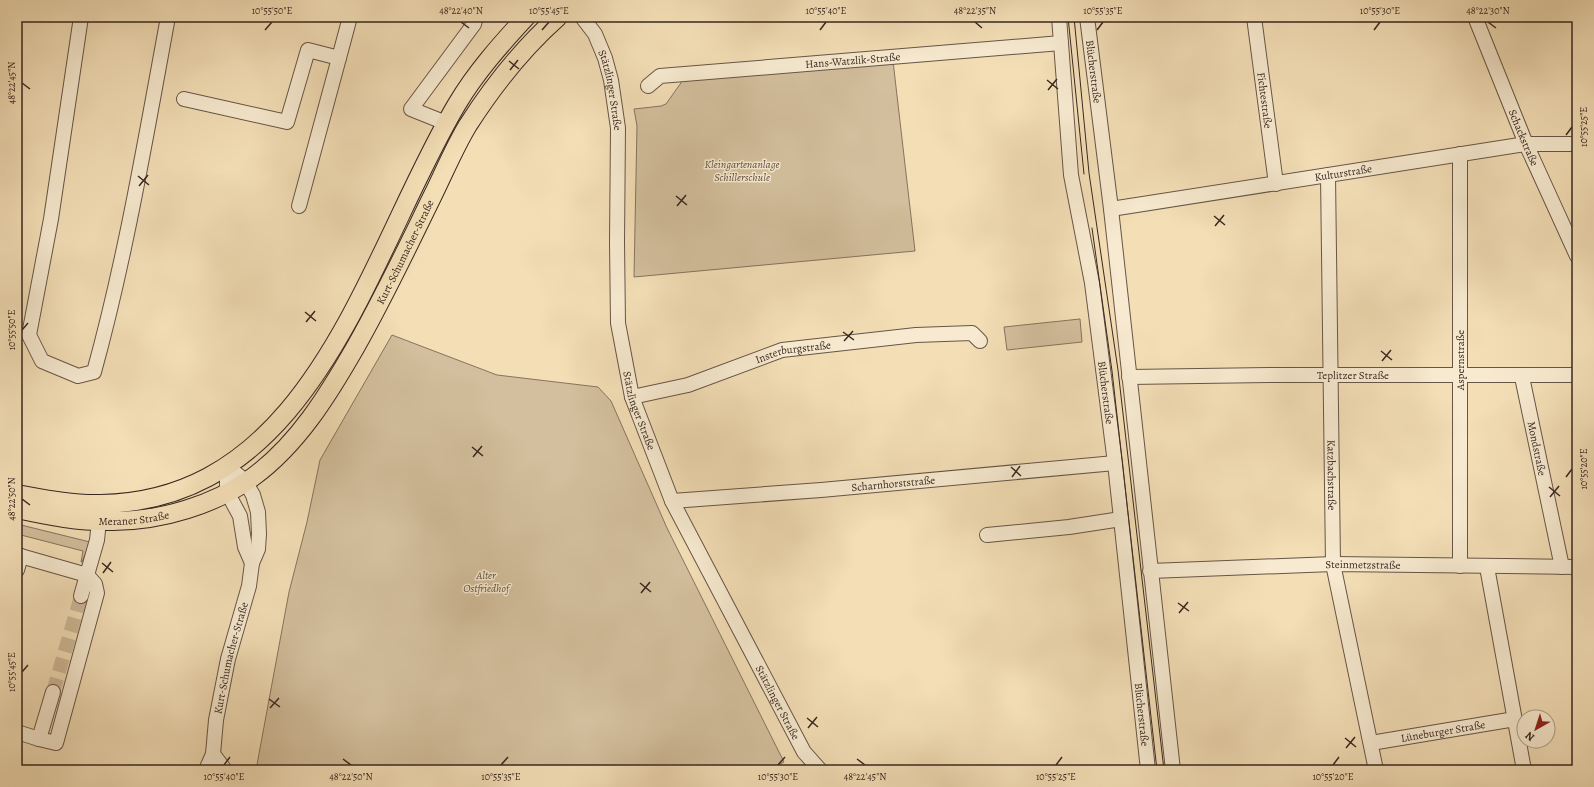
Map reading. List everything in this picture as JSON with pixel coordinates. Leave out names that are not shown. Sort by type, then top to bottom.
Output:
[{"type":"main road","name":"Kurt-Schumacher-Straße","points":[[227,466],[250,450],[276,426],[318,372],[372,273],[446,123],[474,78],[526,17]]},
{"type":"main road","name":"Kurt-Schumacher-Straße","points":[[245,482],[265,467],[298,433],[332,387],[371,318],[467,126],[515,61],[531,42],[558,17]]},
{"type":"main road","name":"Meraner Straße","points":[[17,509],[53,516],[100,513],[125,503],[167,494],[227,466]]},
{"type":"main road","name":"Meraner Straße","points":[[17,494],[58,501],[100,513],[133,520],[164,514],[201,504],[245,482]]},
{"type":"street","points":[[81,17],[51,219],[29,335],[42,361],[78,376],[94,372],[105,333],[143,153],[168,17]]},
{"type":"street","points":[[299,206],[350,17]]},
{"type":"street","points":[[446,123],[411,109],[474,24],[476,17]]},
{"type":"street","name":"Stätzlinger Straße","points":[[582,17],[595,34],[605,58],[611,80],[618,128],[616,242],[618,323],[632,396],[672,501],[804,752],[820,770]]},
{"type":"street","name":"Blücherstraße","points":[[1058,17],[1073,185],[1092,282],[1115,463],[1148,770]]},
{"type":"street","name":"Blücherstraße","points":[[1088,17],[1111,209],[1173,770]]},
{"type":"street","name":"Fichtestraße","points":[[1254,17],[1276,184]]},
{"type":"street","name":"Schackstraße","points":[[1475,17],[1526,144],[1577,256]]},
{"type":"street","name":"Hans-Watzlik-Straße","points":[[648,86],[660,76],[1061,43]]},
{"type":"street","points":[[184,98],[287,122],[308,50],[339,58]]},
{"type":"street","name":"Kulturstraße","points":[[1111,209],[1526,144],[1577,144]]},
{"type":"street","name":"Aspernstraße","points":[[1460,154],[1460,566]]},
{"type":"street","name":"Katzbachstraße","points":[[1328,176],[1334,564],[1376,770]]},
{"type":"street","name":"Insterburgstraße","points":[[632,396],[688,385],[782,350],[924,335],[972,333],[980,341]]},
{"type":"street","name":"Teplitzer Straße","points":[[1129,377],[1331,375],[1460,375],[1522,377],[1577,375]]},
{"type":"street","name":"Mondstraße","points":[[1522,377],[1562,567]]},
{"type":"street","name":"Scharnhorststraße","points":[[672,501],[821,490],[1115,463]]},
{"type":"street","name":"Kurt-Schumacher-Straße","points":[[206,770],[213,754],[216,720],[228,659],[249,586],[252,563],[258,549],[258,512],[253,495],[245,482],[227,466]]},
{"type":"street","name":"Kurt-Schumacher-Straße","points":[[227,466],[227,492],[240,516],[245,547],[252,563]]},
{"type":"street","points":[[81,596],[97,540],[100,513]]},
{"type":"street","points":[[987,535],[1069,527],[1121,519]]},
{"type":"street","points":[[17,732],[56,743],[97,593],[95,584],[87,575],[18,560]]},
{"type":"street","name":"Steinmetzstraße","points":[[1150,570],[1334,564],[1577,567]]},
{"type":"street","points":[[1487,567],[1524,770]]},
{"type":"street","points":[[39,739],[53,692]]},
{"type":"street","name":"Lüneburger Straße","points":[[1371,743],[1515,719]]},
{"type":"street","points":[[213,754],[225,770]]},
{"type":"green space","name":"Kleingartenanlage Schillerschule","points":[[893,61],[915,251],[634,277],[637,126],[634,109],[661,106],[666,104],[683,80]]},
{"type":"green space","points":[[1080,319],[1082,342],[1007,350],[1004,327]]},
{"type":"green space","name":"Alter Ostfriedhof","points":[[392,335],[497,375],[598,387],[611,401],[667,528],[784,762],[769,770],[256,770],[289,592],[307,522],[320,460]]},
{"type":"green space","points":[[17,524],[90,542],[82,562],[83,551],[17,534]]},
{"type":"tunnel","points":[[53,692],[81,596]]},
{"type":"tram line","points":[[1068,17],[1084,174]]},
{"type":"tram line","points":[[1074,17],[1089,173],[1118,370],[1164,770]]},
{"type":"tram line","points":[[1092,228],[1112,371],[1157,770]]}]
